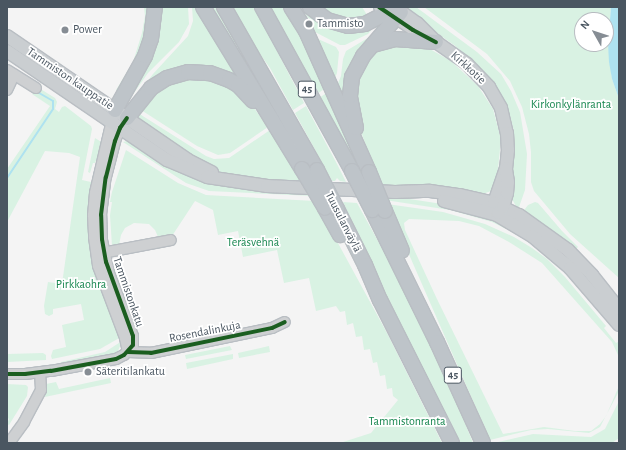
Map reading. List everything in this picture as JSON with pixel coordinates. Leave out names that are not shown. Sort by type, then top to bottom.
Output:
[{"type":"highway","points":[[118,119],[151,39],[155,7]]},
{"type":"highway","points":[[203,7],[302,169],[331,209]]},
{"type":"highway","name":"Tuusulanväylä","points":[[224,7],[317,170],[331,209],[365,265],[380,300],[450,439]]},
{"type":"highway","name":"45","points":[[262,7],[352,171],[378,211],[484,443]]},
{"type":"highway","points":[[291,7],[306,31],[362,154],[369,172],[378,211]]},
{"type":"highway","points":[[310,7],[327,20],[348,26],[365,24],[392,11]]},
{"type":"highway","points":[[362,154],[351,106],[350,86],[356,68],[373,45],[392,11]]},
{"type":"highway","points":[[373,45],[395,39],[436,42]]},
{"type":"highway","points":[[118,119],[158,83],[176,75],[199,72],[219,76],[238,85],[272,121]]},
{"type":"main road","name":"Kirkkotie","points":[[392,11],[417,23],[436,42],[467,64],[480,77],[494,95],[501,108],[507,132],[508,150],[506,168],[508,182],[498,209]]},
{"type":"main road","name":"Tammiston kauppatie","points":[[7,36],[118,119]]},
{"type":"main road","name":"Tammiston kauppatie","points":[[7,51],[188,160],[236,182],[267,186],[396,192],[498,209],[553,252],[617,310],[619,325]]},
{"type":"street","points":[[7,90],[10,73],[36,88]]},
{"type":"street","name":"Tammistonkatu","points":[[118,119],[103,193],[100,254],[109,273],[133,336],[133,345],[128,352]]},
{"type":"street","points":[[100,254],[171,240]]},
{"type":"street","name":"Rosendalinkuja","points":[[128,352],[151,353],[272,328],[285,322]]},
{"type":"street","points":[[7,374],[40,372],[110,360],[120,358],[128,352]]},
{"type":"street","points":[[9,443],[24,422],[40,390],[40,372]]},
{"type":"green space","points":[[144,7],[150,7],[145,40],[119,91],[116,90],[133,62],[142,33],[145,16]]},
{"type":"green space","points":[[158,7],[188,7],[189,24],[179,42],[148,73],[129,100],[128,99]]},
{"type":"green space","points":[[192,7],[197,7],[246,85],[195,70],[132,101],[153,74],[188,36],[193,21]]},
{"type":"green space","points":[[206,7],[216,7],[280,119],[276,122]]},
{"type":"green space","points":[[230,7],[254,7],[304,103],[293,110],[270,68],[242,29]]},
{"type":"green space","points":[[268,7],[287,7],[327,87],[317,94]]},
{"type":"green space","points":[[296,7],[305,7],[371,25],[373,28],[368,34],[345,45],[340,45],[315,32],[311,21],[305,14],[303,16]]},
{"type":"green space","points":[[315,7],[362,7],[369,18],[364,20],[333,18]]},
{"type":"green space","points":[[399,7],[416,7],[477,52],[501,74],[511,91],[520,112],[527,154],[525,190],[518,210],[511,197],[514,131],[502,96],[491,80],[475,63],[454,45]]},
{"type":"green space","name":"Kirkonkylänranta","points":[[424,7],[611,7],[611,12],[574,12],[574,52],[609,52],[612,79],[619,99],[619,278],[570,234],[534,191],[531,182],[531,152],[529,134],[522,107],[510,81],[487,54]]},
{"type":"green space","points":[[386,18],[347,105],[335,86],[341,76],[343,59],[346,51],[371,36],[376,31],[376,23]]},
{"type":"green space","points":[[318,39],[336,47],[339,52],[337,73],[333,83],[318,47],[321,46]]},
{"type":"green space","points":[[386,45],[428,48],[451,61],[478,86],[493,109],[501,139],[497,179],[491,191],[480,195],[380,186],[358,123],[354,85],[372,53]]},
{"type":"green space","points":[[201,76],[232,87],[251,104],[268,127],[230,153],[218,155],[197,146],[138,108],[157,88]]},
{"type":"green space","name":"Pirkkaohra","points":[[39,88],[55,98],[57,102],[55,109],[59,112],[62,107],[65,106],[91,126],[92,129],[82,180],[91,182],[89,213],[121,337],[100,349],[52,359],[51,356],[53,350],[66,347],[62,325],[84,320],[81,304],[53,309],[53,314],[49,316],[45,314],[44,306],[48,282],[62,284],[80,157],[69,153],[45,151],[7,222],[7,169],[50,106],[32,94]]},
{"type":"green space","points":[[328,92],[362,167],[356,166],[319,98]]},
{"type":"green space","points":[[306,106],[346,182],[340,181],[337,178],[335,181],[332,181],[295,113]]},
{"type":"green space","points":[[138,113],[206,156],[214,159],[229,158],[270,130],[304,183],[255,181],[219,172],[205,166],[139,120]]},
{"type":"green space","points":[[95,138],[103,143],[95,163],[93,163],[90,173],[88,172]]},
{"type":"green space","points":[[123,142],[132,142],[166,163],[310,192],[313,196],[209,191],[186,183]]},
{"type":"green space","points":[[126,150],[178,183],[206,195],[315,201],[387,333],[442,443],[340,443],[371,433],[398,400],[393,396],[392,388],[387,389],[385,375],[380,376],[377,362],[373,363],[370,349],[364,350],[362,336],[356,337],[353,323],[347,325],[345,311],[340,312],[336,306],[316,311],[309,278],[284,283],[277,250],[243,257],[238,231],[218,235],[213,210],[195,201],[172,236],[159,239],[155,230],[149,224],[134,223],[125,228],[121,235],[119,245],[112,246],[110,215],[112,202],[110,202]]},
{"type":"green space","points":[[383,195],[449,205],[478,213],[510,226],[506,229],[492,222],[450,210],[385,200]]},
{"type":"green space","points":[[343,202],[357,203],[388,259],[446,375],[473,443],[460,443],[448,417],[435,400]]},
{"type":"green space","points":[[535,202],[538,203],[578,247],[576,249],[522,213],[528,205]]},
{"type":"green space","points":[[387,204],[443,212],[485,224],[514,237],[532,248],[547,259],[565,277],[606,326],[604,328],[616,343],[618,342],[619,364],[618,355],[612,342],[542,263],[509,242],[479,226],[459,221],[409,219],[404,223],[405,230],[437,299],[503,434],[544,427],[575,431],[591,431],[600,424],[605,417],[600,427],[589,433],[548,429],[531,430],[490,440]]},
{"type":"green space","points":[[122,341],[118,351],[110,356],[59,366],[61,362],[105,352]]},
{"type":"green space","points":[[230,346],[232,350],[186,359],[185,355]]},
{"type":"green space","points":[[269,346],[270,352],[239,358],[238,353]]},
{"type":"green space","points":[[43,353],[46,355],[46,360],[7,362],[7,354]]},
{"type":"green space","points":[[233,354],[233,359],[187,369],[186,363]]},
{"type":"green space","points":[[110,378],[111,383],[40,398],[46,384],[56,382],[59,389]]},
{"type":"green space","points":[[7,384],[26,385],[28,387],[27,396],[9,425],[7,424],[9,419],[7,417]]},
{"type":"green space","points":[[619,386],[619,391],[607,414]]},
{"type":"green space","points":[[619,401],[619,438],[612,443],[494,443],[533,434],[591,437],[605,429]]},
{"type":"water","points":[[611,7],[619,7],[619,99],[612,79],[609,62],[608,52],[614,52],[614,12],[611,12]]},
{"type":"waterway","points":[[7,178],[53,109],[53,101],[36,91]]},
{"type":"cycle path","points":[[379,7],[413,30],[436,42]]},
{"type":"cycle path","points":[[7,374],[25,374],[51,371],[116,359],[124,355],[133,345],[133,336],[106,262],[102,239],[101,215],[106,177],[115,141],[120,128],[127,118]]},
{"type":"cycle path","points":[[128,352],[151,353],[272,328],[285,322]]},
{"type":"place","name":"Tammisto","points":[[309,24]]},
{"type":"place","name":"Power","points":[[65,30]]},
{"type":"place","name":"Säteritilankatu","points":[[88,372]]},
{"type":"park label","name":"Teräsvehnä","points":[[253,243]]},
{"type":"park label","name":"Tammistonranta","points":[[407,422]]}]
